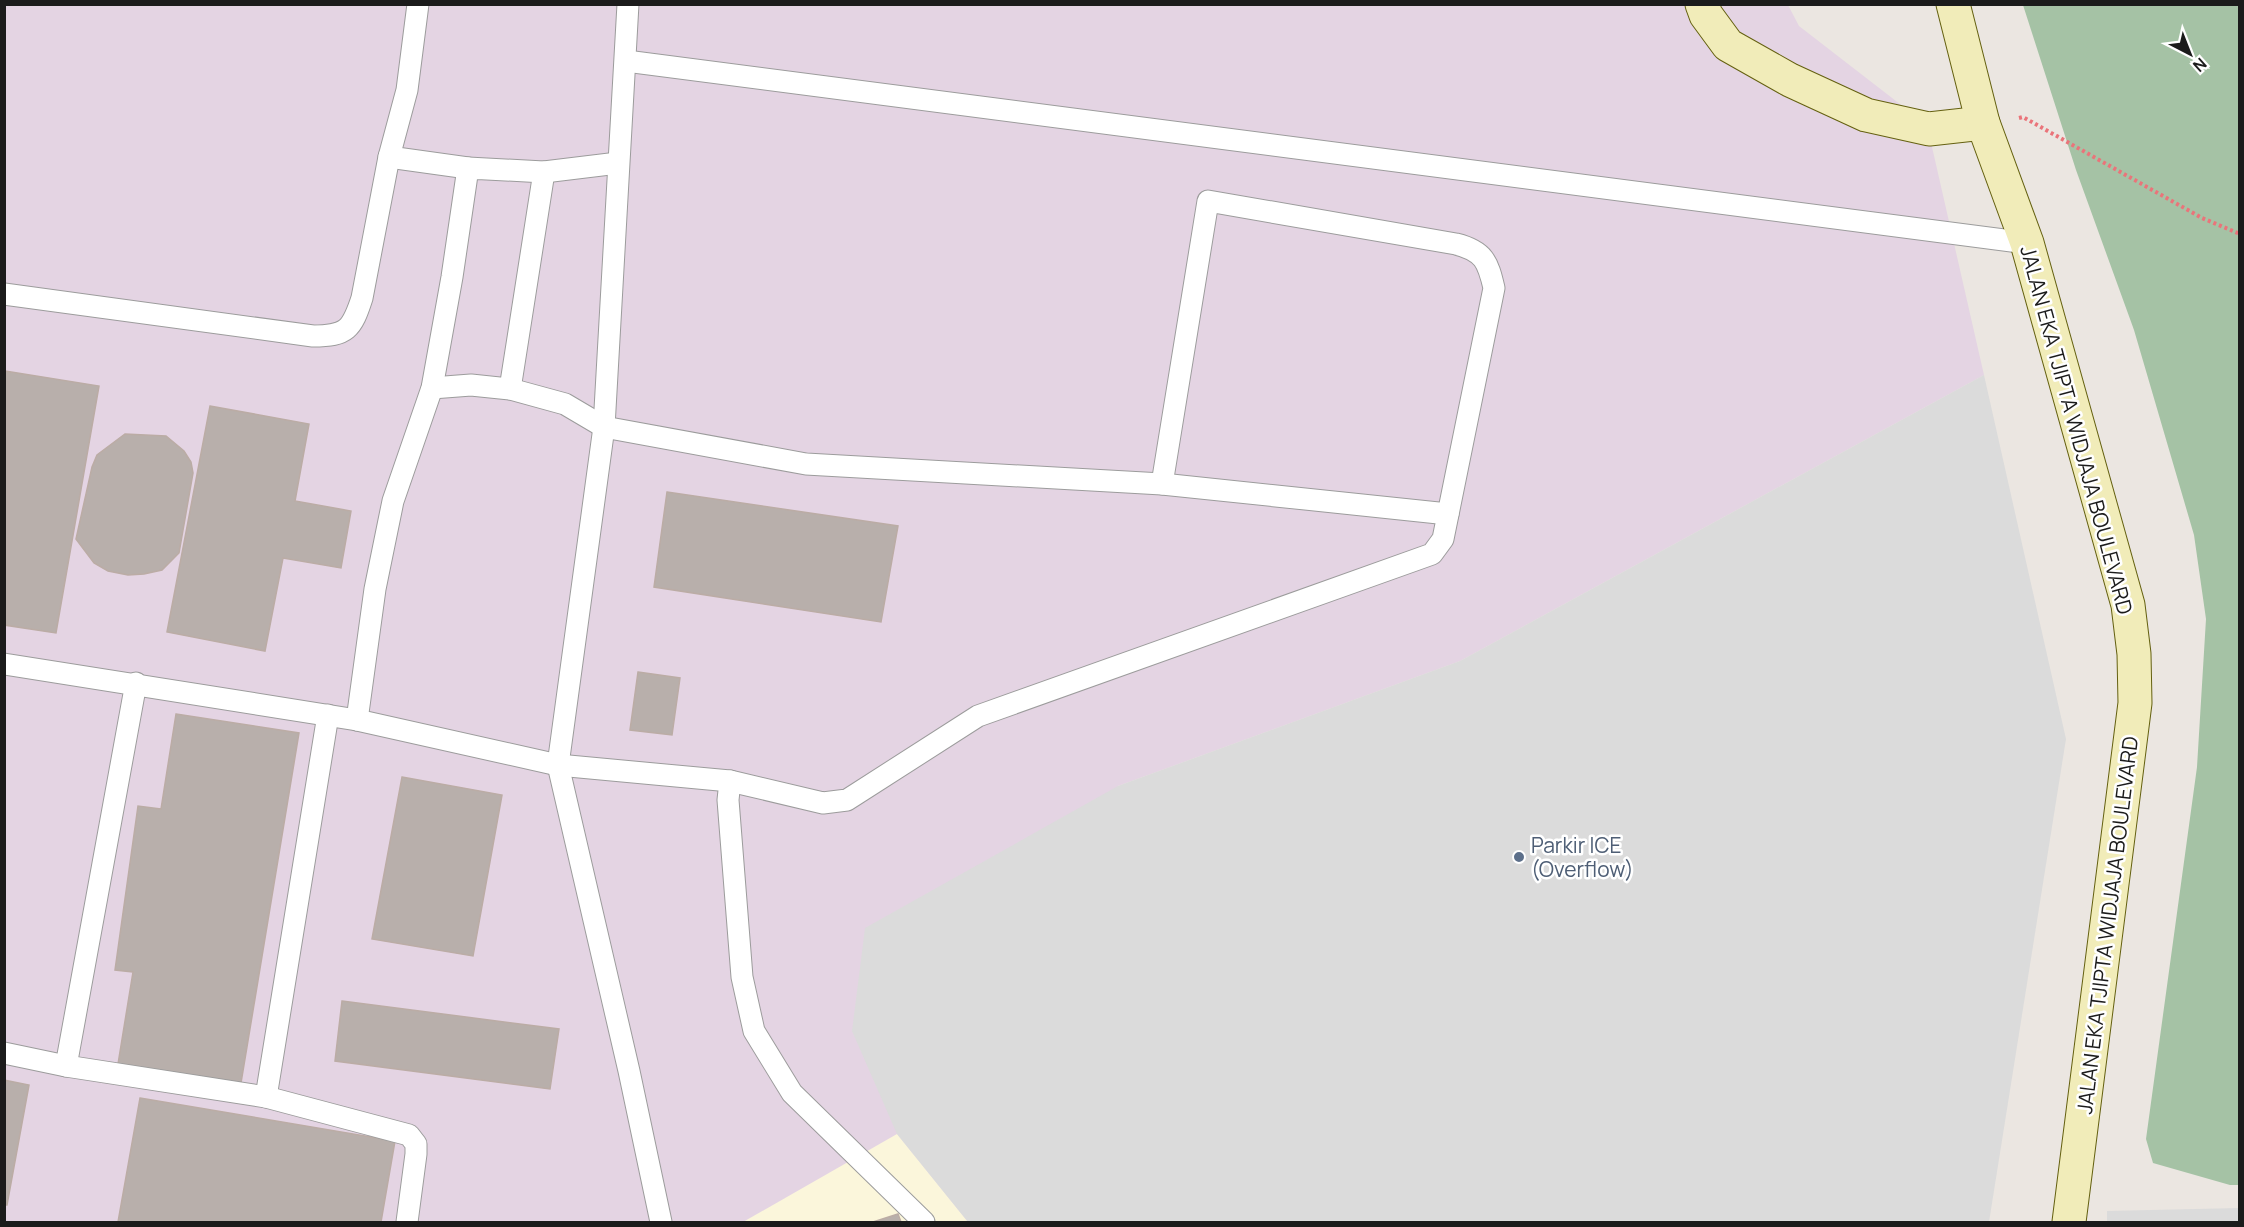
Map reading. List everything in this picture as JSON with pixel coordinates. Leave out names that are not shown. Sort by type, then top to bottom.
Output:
[{"type":"street","points":[[1702,4],[1706,15],[1728,45],[1790,80],[1866,115],[1929,129],[1983,123]]},
{"type":"street","name":"JALAN EKA TJIPTA WIDJAJA BOULEVARD","points":[[1953,4],[1983,123],[2027,243],[2128,605],[2134,654],[2135,703],[2069,1222]]},
{"type":"lane","points":[[4,294],[313,336],[340,334],[351,324],[362,297],[389,157],[407,90],[418,4]]},
{"type":"lane","points":[[628,4],[604,427],[558,765],[629,1071],[661,1222]]},
{"type":"lane","points":[[626,61],[2027,243]]},
{"type":"lane","points":[[389,157],[468,168],[544,172],[618,163]]},
{"type":"lane","points":[[357,720],[375,589],[393,501],[432,388],[452,277],[468,168]]},
{"type":"lane","points":[[510,388],[544,172]]},
{"type":"lane","points":[[4,664],[136,683],[357,720],[558,765],[730,781],[823,803],[847,800],[978,716],[1419,560],[1438,548],[1448,514],[1494,288],[1489,267],[1481,255],[1470,248],[1456,244],[1208,201],[1162,484]]},
{"type":"lane","points":[[432,388],[471,385],[510,388],[565,404],[604,427],[806,464],[1162,484],[1448,514]]},
{"type":"lane","points":[[66,1066],[136,683]]},
{"type":"lane","points":[[266,1097],[328,715]]},
{"type":"lane","points":[[730,781],[728,800],[742,977],[754,1031],[792,1093],[924,1222]]},
{"type":"lane","points":[[4,1053],[66,1066],[266,1097],[409,1135],[416,1144],[416,1154],[407,1222]]},
{"type":"path","points":[[1983,123],[2023,117],[2202,218],[2240,234]]},
{"type":"shaded area","points":[[5,5],[1788,5],[1799,26],[1927,125],[1984,375],[1460,661],[1118,786],[897,1134],[968,1222],[5,1222]]},
{"type":"shaded area","name":"Parkir ICE (Overflow)","points":[[1984,375],[2066,739],[1989,1222],[968,1222],[897,1134],[852,1031],[865,928],[1118,786],[1460,661]]},
{"type":"shaded area","points":[[897,1134],[968,1222],[743,1222]]},
{"type":"shaded area","points":[[2239,1208],[2239,1222],[2107,1222],[2107,1211]]},
{"type":"green space","points":[[2023,5],[2239,5],[2239,1185],[2230,1185],[2153,1163],[2146,1139],[2197,767],[2206,619],[2194,535],[2134,330],[2076,170]]},
{"type":"building","points":[[5,371],[99,386],[56,633],[4,625]]},
{"type":"building","points":[[210,406],[309,424],[295,501],[351,511],[341,568],[283,558],[265,651],[167,632]]},
{"type":"building","points":[[125,434],[166,436],[184,451],[191,462],[193,473],[179,553],[162,570],[144,574],[128,575],[108,571],[94,563],[76,539],[92,467],[97,455]]},
{"type":"building","points":[[667,492],[898,526],[881,622],[654,587]]},
{"type":"building","points":[[638,672],[680,678],[672,735],[630,730]]},
{"type":"building","points":[[176,714],[299,733],[241,1083],[118,1064],[133,972],[115,970],[138,806],[161,809]]},
{"type":"building","points":[[402,777],[502,795],[473,956],[372,939]]},
{"type":"building","points":[[342,1001],[559,1029],[550,1089],[335,1061]]},
{"type":"building","points":[[4,1080],[29,1085],[7,1205],[4,1205]]},
{"type":"building","points":[[140,1098],[395,1141],[381,1222],[118,1222]]},
{"type":"building","points":[[898,1214],[901,1222],[873,1222]]},
{"type":"place","name":"Parkir ICE (Overflow)","points":[[1519,857]]}]
